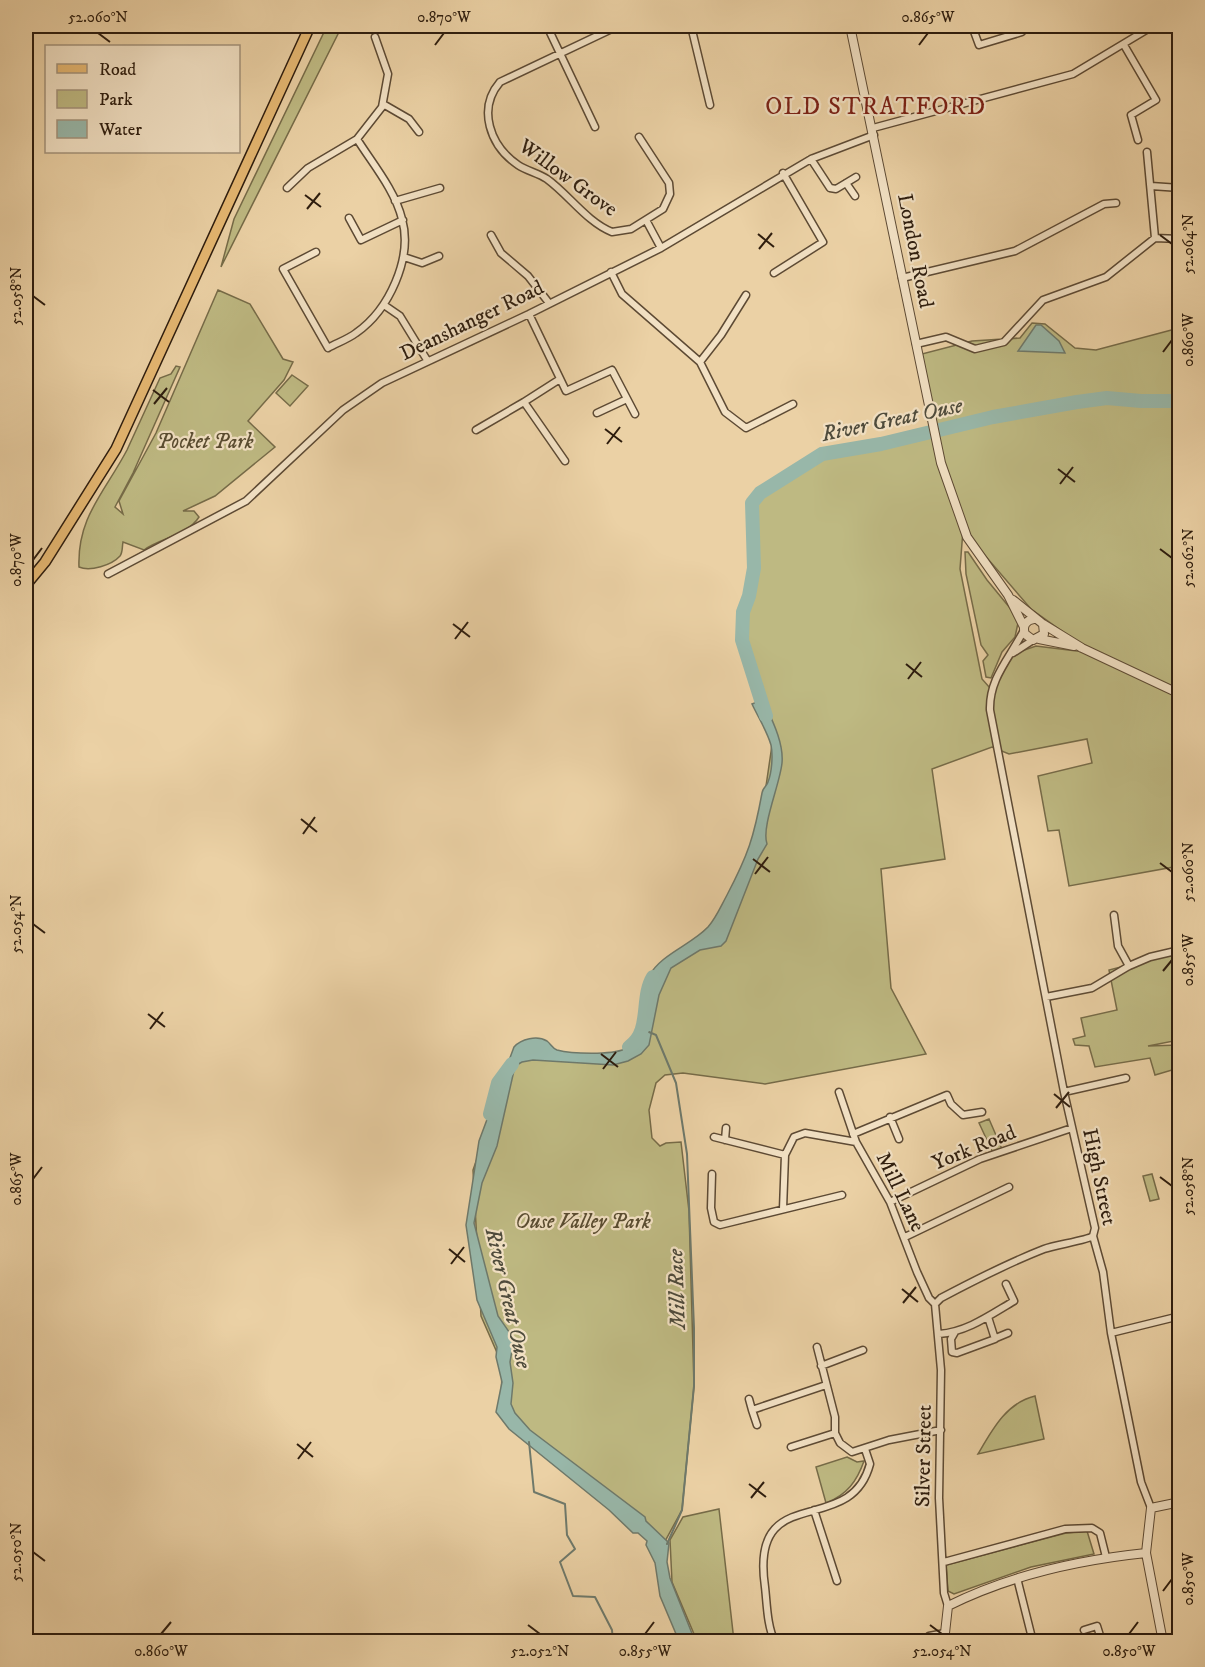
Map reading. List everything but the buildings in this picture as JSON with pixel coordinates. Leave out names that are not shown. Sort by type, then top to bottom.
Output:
[{"type":"main road","points":[[26,585],[45,562],[116,449],[310,26]]},
{"type":"street","points":[[547,26],[595,127]]},
{"type":"street","name":"Willow Grove","points":[[618,26],[508,76],[491,92],[486,114],[499,146],[519,166],[546,178],[606,229],[620,232],[663,209],[670,194],[669,183],[639,137]]},
{"type":"street","points":[[691,26],[710,105]]},
{"type":"street","name":"London Road","points":[[850,26],[941,463],[967,537],[1008,595]]},
{"type":"street","points":[[972,26],[979,45],[1022,32]]},
{"type":"street","name":"Deanshanger Road","points":[[108,574],[246,501],[343,410],[382,383],[529,314],[661,248],[783,173],[811,159],[873,132],[1073,74],[1153,26]]},
{"type":"street","points":[[287,188],[308,168],[357,139],[383,104],[388,74],[375,37]]},
{"type":"street","points":[[1124,45],[1156,100],[1131,115],[1138,140]]},
{"type":"street","points":[[383,104],[409,119],[419,132]]},
{"type":"street","points":[[316,252],[283,269],[328,348],[357,332],[384,305],[404,257],[403,220],[395,201],[357,139]]},
{"type":"street","points":[[1147,152],[1155,238]]},
{"type":"street","points":[[811,159],[830,188],[836,189],[856,177]]},
{"type":"street","points":[[774,273],[823,242],[783,173]]},
{"type":"street","points":[[846,183],[855,196]]},
{"type":"street","points":[[1151,186],[1179,188]]},
{"type":"street","points":[[395,201],[440,188]]},
{"type":"street","points":[[902,278],[1015,251],[1104,204],[1116,203]]},
{"type":"street","points":[[349,218],[361,240],[403,220]]},
{"type":"street","name":"Willow Grove","points":[[646,220],[661,248]]},
{"type":"street","points":[[491,236],[501,253],[528,276],[549,303]]},
{"type":"street","points":[[916,344],[946,337],[975,349],[1004,342],[1042,300],[1106,277],[1155,238],[1179,239]]},
{"type":"street","points":[[404,257],[422,263],[439,256]]},
{"type":"street","points":[[611,272],[622,294],[700,362],[725,412],[746,428],[793,404]]},
{"type":"street","points":[[700,362],[721,335],[746,295]]},
{"type":"street","points":[[384,305],[400,316],[428,360]]},
{"type":"street","points":[[529,314],[566,391],[612,370],[635,414]]},
{"type":"street","points":[[476,430],[560,379]]},
{"type":"street","points":[[597,413],[627,399]]},
{"type":"street","points":[[524,402],[565,461]]},
{"type":"street","points":[[1008,595],[1034,619],[1082,648],[1179,694]]},
{"type":"street","points":[[1008,595],[1025,634],[1036,639],[1082,648]]},
{"type":"street","points":[[1010,655],[1028,621],[1034,619]]},
{"type":"street","points":[[1010,655],[1044,634],[1043,624]]},
{"type":"street","name":"High Street","points":[[1010,655],[991,689],[990,710],[1064,1092],[1095,1228],[1093,1236],[1103,1272],[1111,1333],[1141,1482],[1151,1508]]},
{"type":"street","points":[[1114,915],[1118,946],[1129,966]]},
{"type":"street","points":[[1046,997],[1092,988],[1129,966],[1150,957],[1179,950]]},
{"type":"street","points":[[1064,1092],[1126,1078]]},
{"type":"street","name":"Mill Lane","points":[[838,1092],[856,1142],[890,1202],[917,1272],[929,1298],[935,1305]]},
{"type":"street","points":[[853,1134],[947,1095],[951,1104],[963,1115],[982,1112]]},
{"type":"street","points":[[890,1117],[899,1139]]},
{"type":"street","points":[[725,1140],[726,1128]]},
{"type":"street","name":"York Road","points":[[890,1202],[980,1159],[1072,1128]]},
{"type":"street","points":[[783,1209],[785,1155],[794,1137],[805,1133],[856,1142]]},
{"type":"street","points":[[714,1137],[785,1155]]},
{"type":"street","points":[[712,1174],[711,1208],[714,1222],[720,1225],[842,1195]]},
{"type":"street","points":[[905,1237],[1009,1187]]},
{"type":"street","points":[[935,1305],[1002,1266],[1060,1244],[1086,1240],[1093,1236]]},
{"type":"street","points":[[939,1334],[955,1332],[988,1317],[1014,1301],[1006,1284]]},
{"type":"street","name":"Silver Street","points":[[935,1305],[939,1334],[939,1498],[944,1593],[948,1606]]},
{"type":"street","points":[[1111,1333],[1179,1316]]},
{"type":"street","points":[[988,1317],[996,1338]]},
{"type":"street","points":[[955,1332],[950,1346],[952,1352],[957,1353],[1008,1334]]},
{"type":"street","points":[[817,1347],[835,1417],[835,1433],[840,1443],[852,1452],[889,1440],[940,1430]]},
{"type":"street","points":[[821,1366],[863,1350]]},
{"type":"street","points":[[752,1410],[826,1385]]},
{"type":"street","points":[[749,1399],[757,1425]]},
{"type":"street","points":[[791,1447],[835,1433]]},
{"type":"street","points":[[775,1641],[761,1561],[764,1543],[775,1527],[792,1516],[843,1502],[855,1491],[870,1464],[866,1449]]},
{"type":"street","points":[[1163,1641],[1146,1554],[1151,1508],[1179,1502]]},
{"type":"street","points":[[813,1510],[837,1581]]},
{"type":"street","points":[[944,1562],[1065,1530],[1092,1528],[1100,1533],[1106,1557]]},
{"type":"street","points":[[924,1641],[929,1636],[944,1637],[948,1606],[989,1586],[1106,1557],[1146,1554]]},
{"type":"street","points":[[1017,1578],[1033,1641]]},
{"type":"street","points":[[1084,1630],[1097,1626],[1102,1641]]},
{"type":"green space","points":[[327,26],[342,26],[221,267],[234,219]]},
{"type":"green space","name":"Pocket Park","points":[[218,290],[250,304],[283,359],[293,362],[284,380],[248,421],[275,447],[215,496],[183,511],[194,511],[199,517],[181,533],[144,550],[123,542],[121,554],[112,562],[95,568],[79,567],[83,534],[94,506],[127,450],[160,378],[171,374],[176,366],[180,367],[133,473],[115,507],[123,514],[119,501],[156,433]]},
{"type":"green space","name":"Ouse Valley Park","points":[[1032,323],[1045,324],[1075,348],[1096,350],[1179,328],[1179,866],[1069,886],[1059,830],[1048,831],[1038,776],[1092,763],[1087,739],[1009,754],[992,747],[932,769],[945,859],[881,869],[891,988],[926,1054],[765,1084],[683,1073],[665,1075],[656,1083],[649,1110],[652,1138],[660,1146],[666,1143],[681,1142],[689,1211],[694,1386],[682,1510],[664,1543],[501,1417],[502,1364],[481,1316],[473,1170],[513,1057],[633,1056],[643,1050],[657,975],[715,921],[758,841],[772,745],[744,650],[757,502],[783,475],[822,453],[882,449],[935,435],[918,355],[972,341],[1020,338]],"holes":[[[963,530],[1031,609],[1093,653],[1036,646],[1010,655],[990,688],[982,679],[960,569]]]},
{"type":"green space","points":[[292,375],[308,386],[290,406],[276,393]]},
{"type":"green space","points":[[965,552],[968,552],[1010,608],[1018,623],[1015,637],[1002,652],[991,678],[986,677],[983,661],[988,655],[981,645],[966,574]]},
{"type":"green space","points":[[1179,952],[1179,1040],[1148,1046],[1179,1045],[1179,1068],[1155,1075],[1150,1058],[1095,1067],[1089,1046],[1075,1045],[1073,1039],[1085,1036],[1081,1018],[1117,1010],[1109,970]]},
{"type":"green space","points":[[989,1119],[1002,1149],[993,1153],[979,1123]]},
{"type":"green space","points":[[1152,1174],[1159,1199],[1150,1201],[1143,1176]]},
{"type":"green space","points":[[1035,1396],[1044,1439],[978,1454],[1008,1411]]},
{"type":"green space","points":[[847,1457],[857,1462],[864,1461],[854,1481],[845,1491],[826,1503],[816,1467]]},
{"type":"green space","points":[[719,1509],[734,1641],[697,1641],[672,1582],[670,1540],[683,1517]]},
{"type":"green space","points":[[1087,1531],[1094,1554],[1031,1567],[954,1594],[948,1591],[946,1565],[1066,1533]]},
{"type":"water","points":[[1036,325],[1041,325],[1059,341],[1065,353],[1018,351]]},
{"type":"water","points":[[763,700],[781,747],[781,772],[769,816],[767,844],[758,859],[726,941],[721,946],[700,950],[671,968],[659,995],[649,1045],[641,1054],[613,1065],[533,1060],[515,1066],[497,1146],[482,1183],[474,1223],[498,1316],[514,1339],[510,1362],[513,1383],[511,1404],[515,1413],[530,1430],[645,1517],[646,1521],[669,1543],[667,1562],[670,1578],[695,1641],[679,1641],[660,1596],[655,1563],[646,1545],[647,1541],[638,1533],[633,1533],[609,1510],[509,1429],[496,1412],[502,1382],[496,1357],[497,1347],[477,1300],[466,1225],[479,1141],[514,1047],[534,1038],[547,1041],[557,1050],[572,1052],[611,1052],[625,1049],[636,1041],[645,1022],[649,1002],[647,983],[654,968],[701,933],[714,920],[745,857],[770,773],[771,745],[752,704]]},
{"type":"waterway","name":"River Great Ouse","points":[[766,716],[742,640],[743,612],[749,596],[754,568],[752,503],[760,493],[822,454],[881,444],[993,417],[1077,402],[1107,398],[1180,401]]},
{"type":"waterway","name":"River Great Ouse","points":[[629,1047],[641,1033],[649,985],[653,977]]},
{"type":"waterway","name":"Mill Race","points":[[649,1032],[656,1035],[676,1083],[687,1154],[694,1328],[694,1386],[682,1510],[667,1544]]},
{"type":"waterway","name":"River Great Ouse","points":[[490,1114],[498,1083],[512,1064]]},
{"type":"waterway","points":[[529,1442],[534,1492],[565,1504],[567,1535],[575,1549],[560,1562],[573,1596],[595,1597],[612,1630],[613,1642]]},
{"type":"district","name":"OLD STRATFORD","points":[[876,107]]}]
